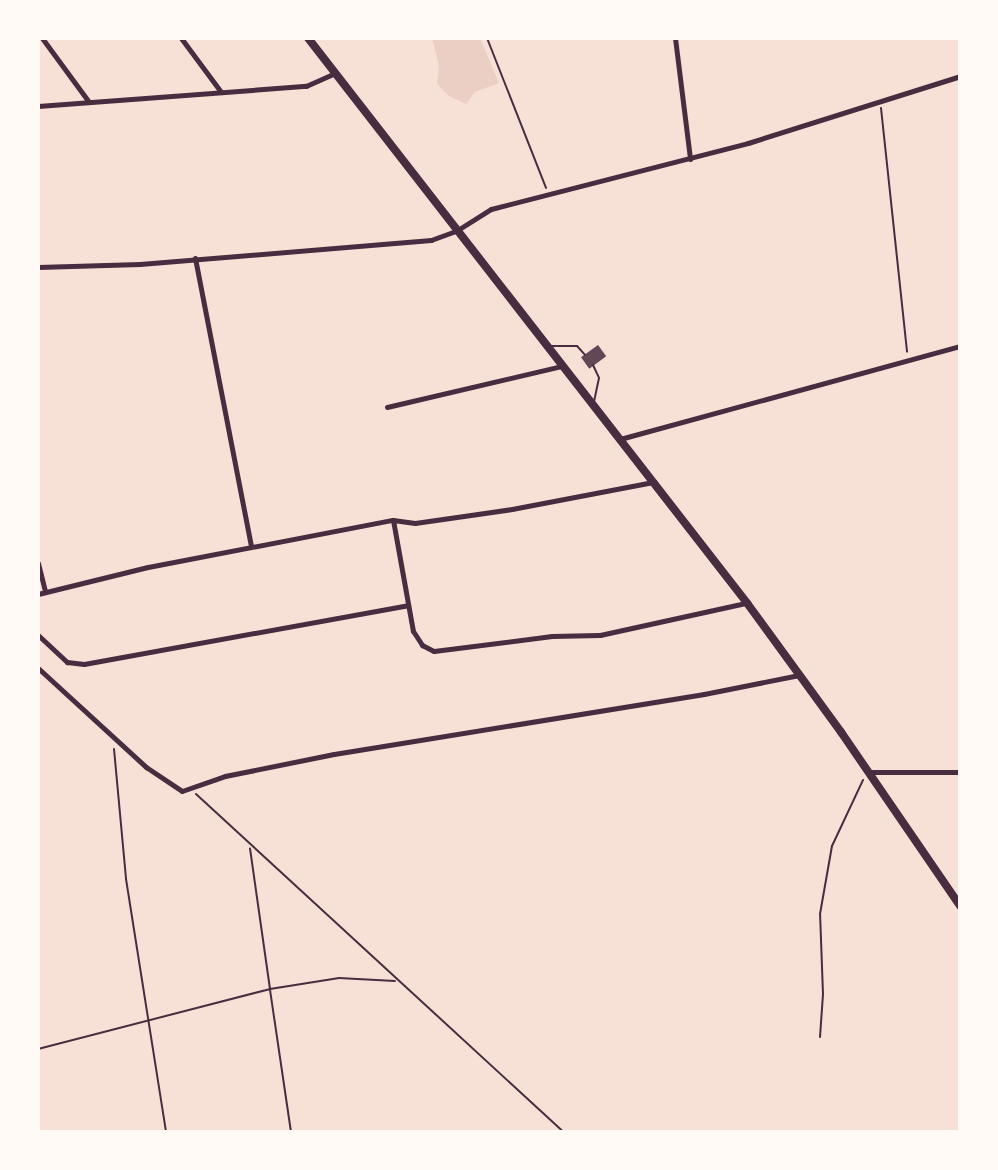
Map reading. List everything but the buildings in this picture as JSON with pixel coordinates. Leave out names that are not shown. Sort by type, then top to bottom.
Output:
[{"type":"main road","points":[[308,38],[747,603],[959,904]]},
{"type":"street","points":[[42,38],[90,102]]},
{"type":"street","points":[[181,38],[221,92]]},
{"type":"street","points":[[675,38],[690,159]]},
{"type":"street","points":[[38,106],[306,86],[335,73]]},
{"type":"street","points":[[38,267],[89,267],[431,240],[456,231],[491,209],[690,159],[960,76]]},
{"type":"street","points":[[195,258],[251,547]]},
{"type":"street","points":[[620,439],[960,346]]},
{"type":"street","points":[[387,407],[562,366]]},
{"type":"street","points":[[38,563],[41,593],[393,520],[415,523],[512,509],[655,481]]},
{"type":"street","points":[[393,520],[413,631],[422,645],[434,651],[552,636],[600,635],[747,603]]},
{"type":"street","points":[[38,635],[67,662],[84,664],[408,605]]},
{"type":"street","points":[[38,668],[169,786],[192,790],[225,776],[334,754],[704,694],[800,675]]},
{"type":"street","points":[[868,772],[960,772]]},
{"type":"lane","points":[[547,347],[570,344],[585,355]]},
{"type":"lane","points":[[593,365],[599,385],[593,405]]},
{"type":"path","points":[[487,38],[548,193]]},
{"type":"path","points":[[881,102],[908,360]]},
{"type":"path","points":[[114,737],[126,879],[166,1132]]},
{"type":"path","points":[[820,1037],[823,994],[820,914],[832,846],[854,792],[868,772]]},
{"type":"path","points":[[192,790],[249,846],[563,1132]]},
{"type":"path","points":[[249,846],[291,1132]]},
{"type":"path","points":[[38,1049],[270,989],[339,978],[397,981]]},
{"type":"shaded area","points":[[432,38],[480,38],[499,83],[475,92],[466,104],[449,96],[437,84],[439,66]]}]
